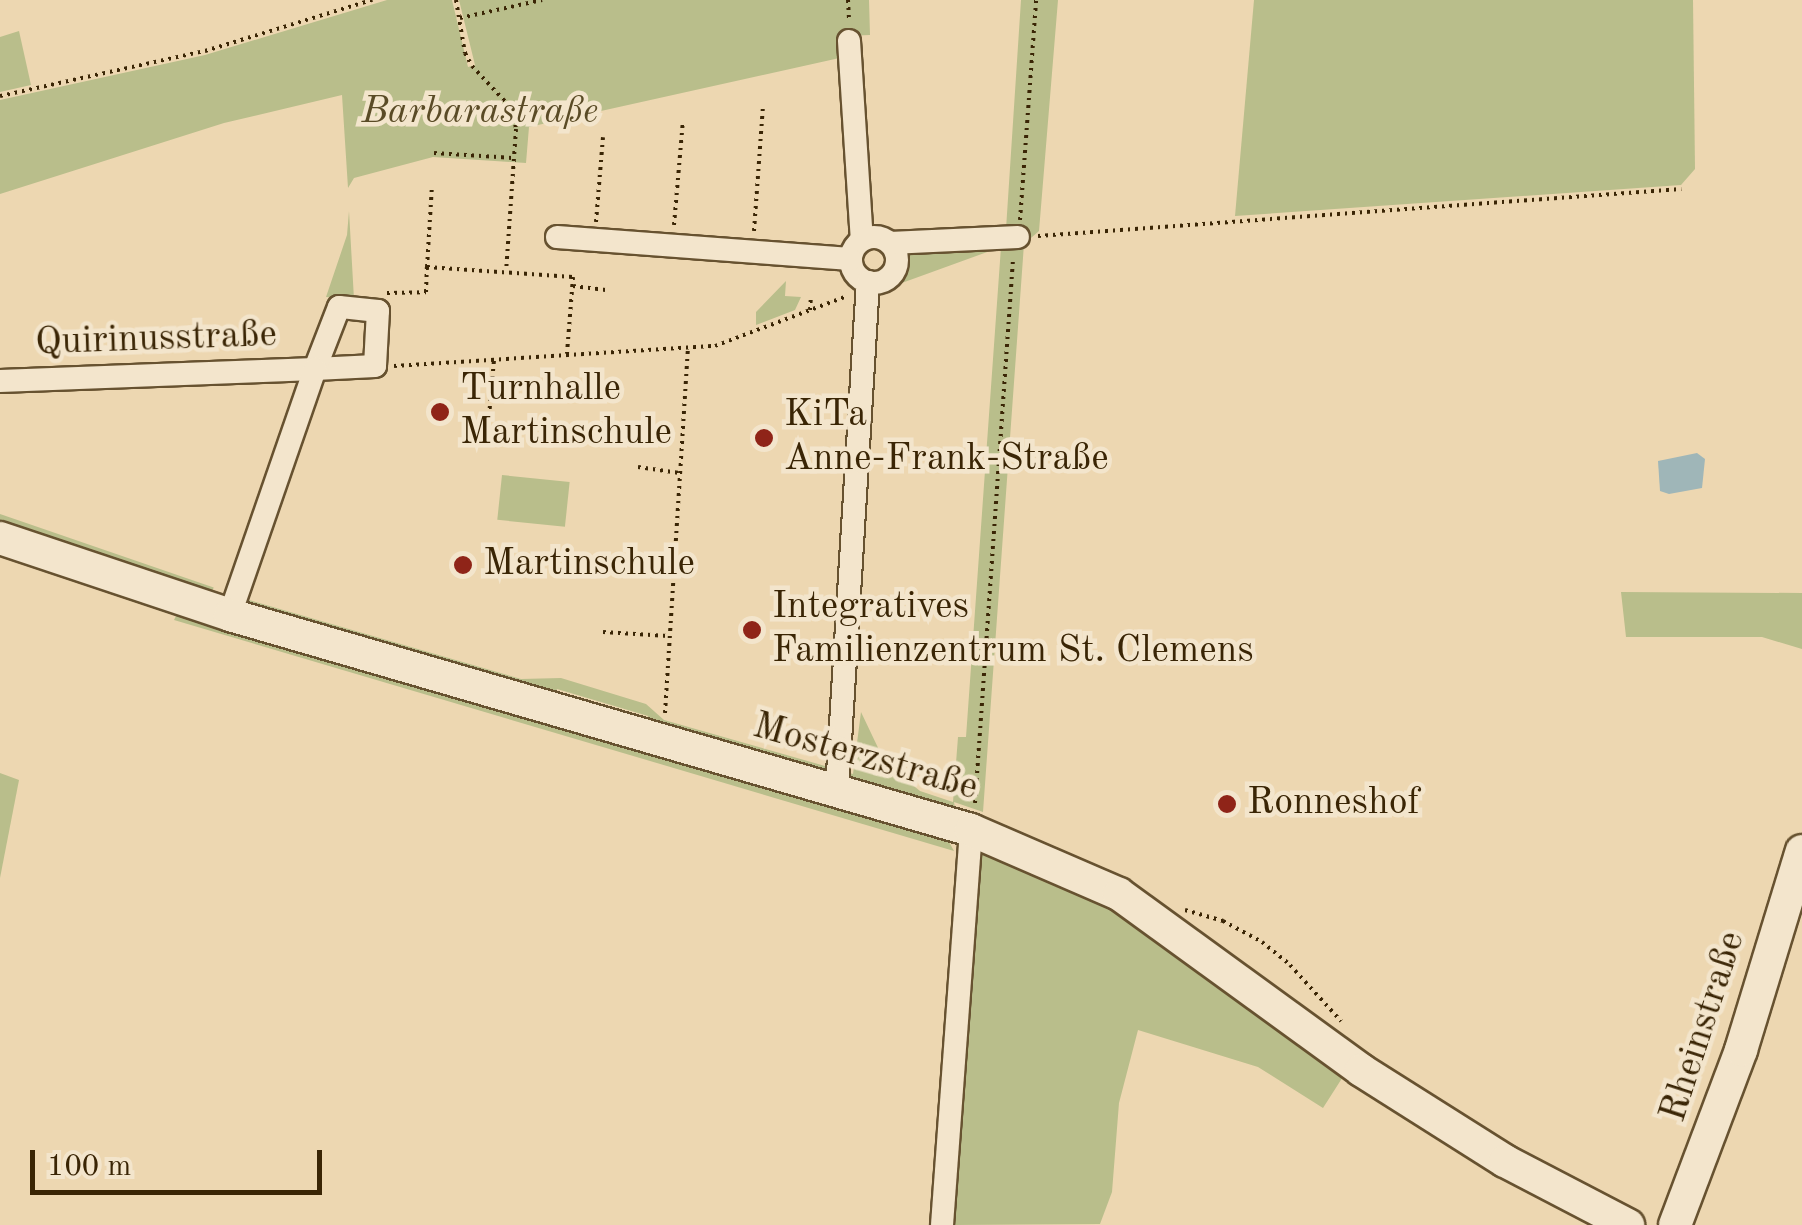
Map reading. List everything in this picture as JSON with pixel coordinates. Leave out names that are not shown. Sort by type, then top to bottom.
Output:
[{"type":"street","points":[[849,40],[855,274],[868,285]]},
{"type":"street","points":[[558,237],[752,252],[856,250],[877,237],[890,243],[1018,237]]},
{"type":"street","points":[[868,285],[883,281],[894,271],[897,256],[890,243]]},
{"type":"street","points":[[837,790],[868,285]]},
{"type":"street","name":"Quirinusstraße","points":[[230,615],[339,308],[378,311]]},
{"type":"street","points":[[374,366],[378,311]]},
{"type":"street","name":"Quirinusstraße","points":[[0,382],[374,366]]},
{"type":"street","name":"Mosterzstraße","points":[[0,538],[230,615],[971,830],[1119,894],[1361,1070],[1505,1161],[1628,1225]]},
{"type":"street","points":[[942,1225],[971,830]]},
{"type":"street","name":"Rheinstraße","points":[[1675,1225],[1741,1050],[1802,851]]},
{"type":"path","points":[[0,96],[204,51],[372,0]]},
{"type":"path","points":[[456,0],[472,66],[513,110],[516,128],[506,271]]},
{"type":"path","points":[[460,18],[542,0]]},
{"type":"path","points":[[971,830],[1010,271],[1018,237],[1036,0]]},
{"type":"path","points":[[752,252],[763,106]]},
{"type":"path","points":[[672,246],[684,120]]},
{"type":"path","points":[[594,240],[602,137]]},
{"type":"path","points":[[434,153],[513,158]]},
{"type":"path","points":[[378,311],[389,290],[426,292],[432,186]]},
{"type":"path","points":[[1018,237],[1681,189]]},
{"type":"path","points":[[427,267],[573,276],[567,354]]},
{"type":"path","points":[[374,366],[688,348],[741,338],[868,285]]},
{"type":"path","points":[[572,286],[608,290]]},
{"type":"path","points":[[810,310],[812,296]]},
{"type":"path","points":[[662,741],[688,348]]},
{"type":"path","points":[[488,416],[494,360]]},
{"type":"path","points":[[638,467],[680,473]]},
{"type":"path","points":[[603,632],[669,636]]},
{"type":"green space","name":"Barbarastraße","points":[[387,0],[452,0],[468,67],[475,65],[459,0],[869,0],[870,35],[844,36],[844,57],[529,127],[526,163],[433,157],[354,178],[348,188],[342,95],[224,123],[0,194],[0,100],[205,55]]},
{"type":"green space","points":[[1021,0],[1058,0],[1039,231],[1024,244],[983,812],[954,802],[956,814],[646,729],[648,716],[557,689],[552,702],[254,612],[249,600],[521,679],[561,678],[646,704],[664,720],[853,774],[861,712],[881,754],[903,777],[920,791],[953,802],[958,737],[966,737],[1001,247],[888,288],[902,266],[907,246],[1006,229]]},
{"type":"green space","points":[[1254,0],[1693,0],[1695,169],[1681,185],[1235,216]]},
{"type":"green space","points":[[19,31],[31,85],[0,92],[0,37]]},
{"type":"green space","points":[[349,211],[354,299],[326,297],[347,235]]},
{"type":"green space","points":[[786,281],[785,296],[801,297],[795,310],[756,325],[756,312]]},
{"type":"green space","points":[[502,475],[570,482],[565,527],[497,520]]},
{"type":"green space","points":[[0,514],[214,588],[209,600],[0,528]]},
{"type":"green space","points":[[1621,592],[1802,593],[1802,649],[1762,637],[1626,637]]},
{"type":"green space","points":[[178,612],[944,833],[954,851],[174,620]]},
{"type":"green space","points":[[0,773],[19,780],[0,878]]},
{"type":"green space","points":[[981,845],[1088,890],[1346,1072],[1323,1108],[1258,1067],[1138,1030],[1119,1103],[1112,1192],[1100,1224],[953,1225]]},
{"type":"water","points":[[1697,453],[1705,459],[1702,488],[1669,494],[1660,491],[1658,461]]},
{"type":"place","name":"Turnhalle Martinschule","points":[[440,412]]},
{"type":"place","name":"KiTa Anne-Frank-Straße","points":[[764,438]]},
{"type":"place","name":"Martinschule","points":[[463,565]]},
{"type":"place","name":"Integratives Familienzentrum St. Clemens","points":[[752,630]]},
{"type":"place","name":"Ronneshof","points":[[1227,804]]}]
